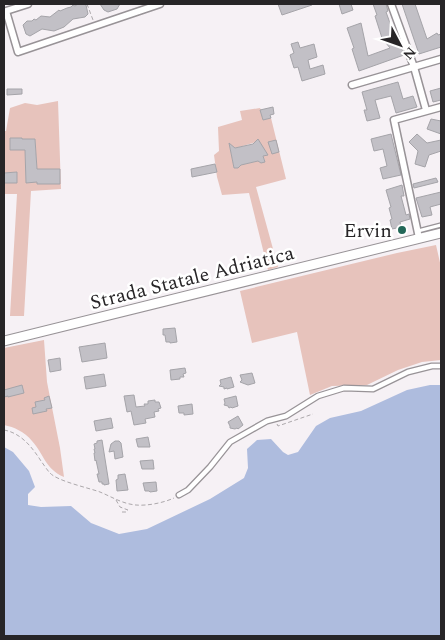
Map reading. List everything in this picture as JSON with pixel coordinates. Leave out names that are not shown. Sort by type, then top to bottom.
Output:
[{"type":"main road","name":"Strada Statale Adriatica","points":[[4,341],[389,246],[419,235],[441,233]]},
{"type":"street","points":[[28,4],[6,11],[18,52],[160,4]]},
{"type":"street","points":[[392,4],[414,67],[426,110]]},
{"type":"street","points":[[352,85],[441,59]]},
{"type":"street","points":[[419,235],[394,120],[441,107]]},
{"type":"street","points":[[179,495],[188,490],[230,442],[267,421],[286,416],[318,396],[344,388],[372,389],[408,372],[432,366],[441,366]]},
{"type":"lane","points":[[419,235],[441,225]]},
{"type":"path","points":[[87,4],[95,26]]},
{"type":"path","points":[[274,419],[278,426],[313,414]]},
{"type":"path","points":[[4,430],[16,434],[24,440],[50,474],[61,480],[130,504],[139,505],[169,500],[179,495]]},
{"type":"path","points":[[116,499],[120,507],[128,510],[122,512]]},
{"type":"shaded area","points":[[58,101],[61,189],[31,191],[24,316],[10,316],[17,194],[4,194],[4,183],[17,183],[17,172],[4,173],[4,131],[6,131],[10,108],[25,103],[37,105]],"holes":[[[25,139],[35,139],[37,169],[60,170],[59,184],[26,182]]]},
{"type":"shaded area","points":[[260,108],[264,116],[262,117],[263,120],[271,118],[286,179],[256,187],[278,267],[268,270],[249,193],[222,195],[217,177],[214,155],[219,151],[218,127],[242,120],[240,111]],"holes":[[[259,141],[265,162],[258,161],[234,168],[230,146],[236,148]]]},
{"type":"shaded area","points":[[436,245],[441,267],[441,360],[422,362],[398,370],[367,385],[332,386],[310,395],[297,332],[252,343],[240,291]]},
{"type":"shaded area","points":[[44,340],[47,382],[64,477],[49,466],[26,435],[4,425],[4,348]]},
{"type":"water","points":[[430,385],[441,385],[441,636],[4,636],[4,447],[13,452],[29,471],[35,487],[28,494],[28,505],[41,507],[71,506],[91,523],[119,534],[147,529],[210,499],[244,478],[248,468],[247,449],[257,440],[271,439],[288,455],[298,452],[316,426],[330,418],[361,411],[407,390]]},
{"type":"building","points":[[78,4],[86,5],[88,14],[85,17],[73,19],[64,27],[54,31],[42,29],[30,36],[26,34],[23,25],[27,21],[36,20],[41,16],[50,17],[59,10]]},
{"type":"building","points":[[100,4],[120,4],[117,9],[108,12]]},
{"type":"building","points":[[278,4],[312,4],[312,5],[282,15]]},
{"type":"building","points":[[339,4],[351,4],[353,10],[342,14]]},
{"type":"building","points":[[373,4],[386,4],[388,11],[386,12],[404,55],[359,71],[347,28],[361,23],[368,56],[390,48],[382,38]]},
{"type":"building","points":[[402,4],[415,4],[427,39],[437,33],[438,35],[441,34],[441,47],[419,54]]},
{"type":"building","points":[[298,42],[300,48],[314,44],[317,57],[308,60],[310,69],[323,65],[325,74],[302,81],[298,67],[294,68],[290,55],[294,53],[291,44]]},
{"type":"building","points":[[398,82],[403,99],[413,96],[417,107],[396,113],[391,96],[375,100],[380,118],[367,121],[364,110],[367,110],[362,92]]},
{"type":"building","points":[[441,88],[441,100],[433,102],[430,91]]},
{"type":"building","points":[[7,89],[22,89],[22,94],[7,95]]},
{"type":"building","points":[[273,107],[274,114],[270,115],[271,118],[263,120],[260,110]]},
{"type":"building","points":[[431,119],[441,121],[441,134],[427,129]]},
{"type":"building","points":[[391,134],[401,175],[383,179],[380,168],[387,166],[383,149],[374,151],[371,139]]},
{"type":"building","points":[[417,134],[427,143],[441,140],[441,151],[429,155],[425,167],[415,164],[418,151],[409,142]]},
{"type":"building","points":[[10,138],[35,139],[37,169],[60,169],[60,184],[26,183],[25,150],[10,150]]},
{"type":"building","points":[[258,139],[268,155],[263,156],[265,162],[261,163],[258,161],[234,168],[229,143],[235,148],[253,144]]},
{"type":"building","points":[[276,140],[279,152],[272,154],[268,142]]},
{"type":"building","points":[[215,164],[217,172],[192,177],[191,169]]},
{"type":"building","points":[[17,172],[17,183],[4,183],[4,173]]},
{"type":"building","points":[[436,178],[438,182],[414,188],[413,184]]},
{"type":"building","points":[[402,185],[404,196],[401,196],[406,215],[409,214],[410,219],[400,222],[401,227],[392,229],[389,208],[391,207],[386,190]]},
{"type":"building","points":[[441,192],[441,204],[430,207],[432,215],[422,217],[416,198]]},
{"type":"building","points":[[175,328],[177,342],[166,342],[163,329]]},
{"type":"building","points":[[105,343],[107,358],[82,362],[79,347]]},
{"type":"building","points":[[60,358],[61,370],[50,372],[48,360]]},
{"type":"building","points":[[185,368],[186,373],[183,374],[184,377],[171,380],[170,370]]},
{"type":"building","points":[[252,373],[255,383],[248,385],[240,382],[242,380],[240,375]]},
{"type":"building","points":[[104,374],[106,386],[86,389],[84,377]]},
{"type":"building","points":[[231,377],[234,387],[224,389],[224,387],[219,386],[221,384],[220,380]]},
{"type":"building","points":[[22,385],[24,393],[4,397],[4,390]]},
{"type":"building","points":[[134,395],[136,407],[145,406],[144,404],[148,404],[148,401],[155,400],[155,402],[159,402],[161,408],[158,409],[159,411],[154,412],[155,417],[145,419],[146,423],[134,425],[131,411],[127,412],[124,396]]},
{"type":"building","points":[[49,396],[52,408],[33,414],[32,408],[36,407],[35,402],[45,400],[44,398]]},
{"type":"building","points":[[236,396],[238,406],[229,408],[224,405],[224,399]]},
{"type":"building","points":[[192,404],[193,414],[184,415],[184,413],[179,413],[178,406]]},
{"type":"building","points":[[238,416],[243,425],[238,429],[230,428],[228,422]]},
{"type":"building","points":[[111,418],[113,428],[96,431],[94,421]]},
{"type":"building","points":[[148,437],[150,447],[138,447],[136,439]]},
{"type":"building","points":[[102,440],[109,484],[104,485],[102,482],[99,482],[94,453],[94,444]]},
{"type":"building","points":[[115,441],[121,443],[123,457],[115,459],[114,451],[109,452],[111,444]]},
{"type":"building","points":[[153,460],[154,469],[142,469],[140,461]]},
{"type":"building","points":[[125,474],[128,490],[117,491],[116,480],[118,475]]},
{"type":"building","points":[[156,482],[157,491],[145,491],[143,483]]},
{"type":"place","name":"Ervin","points":[[402,230]]}]
